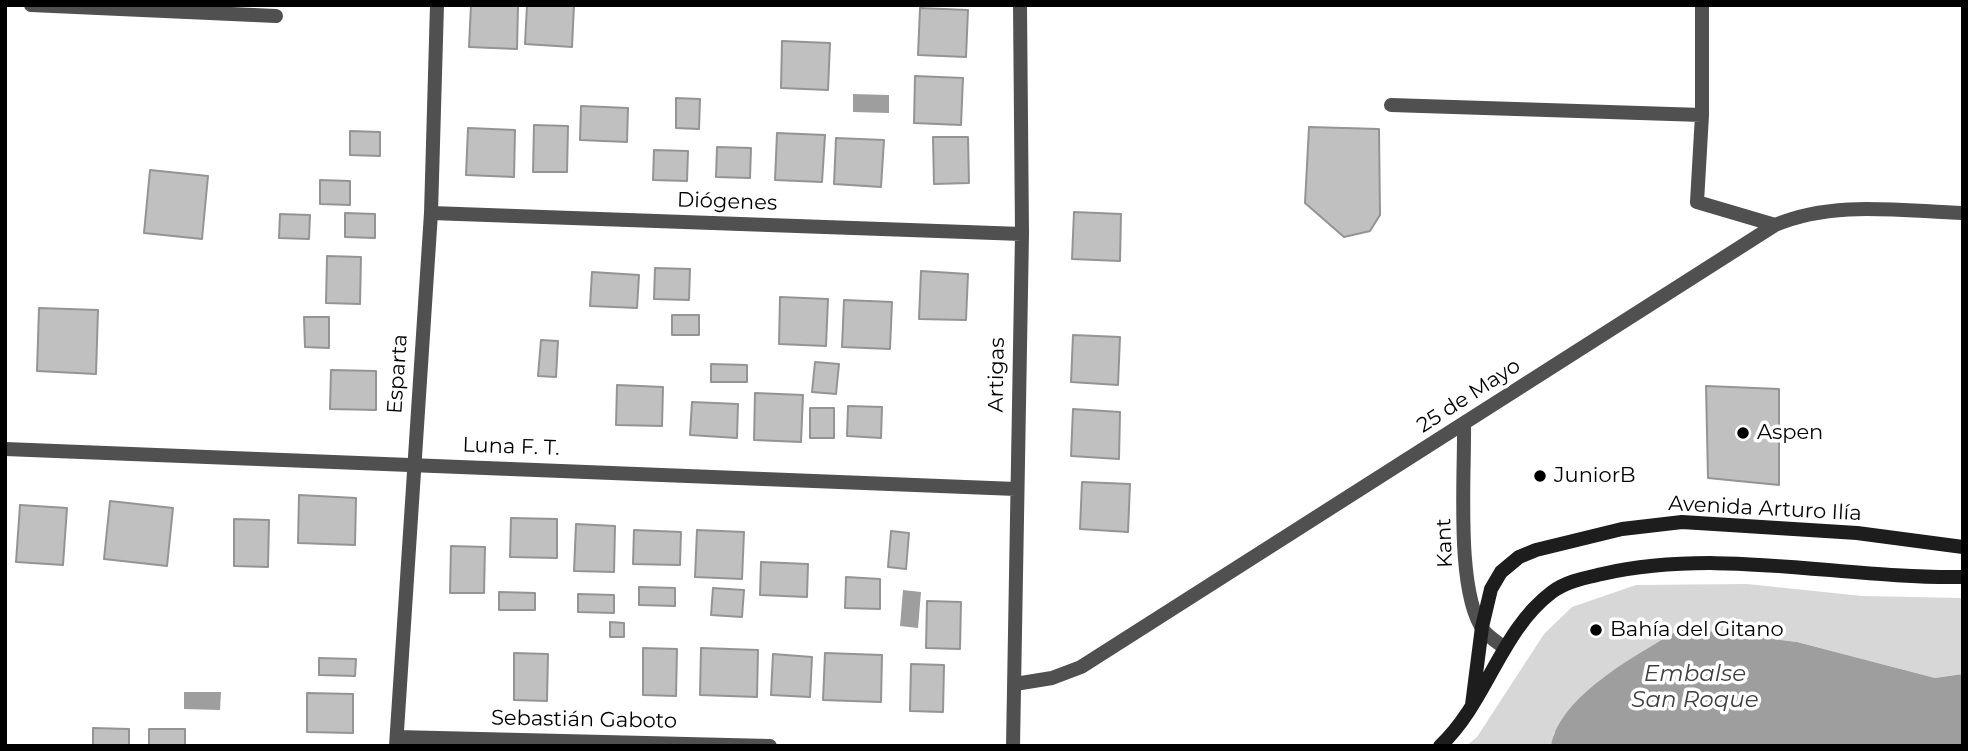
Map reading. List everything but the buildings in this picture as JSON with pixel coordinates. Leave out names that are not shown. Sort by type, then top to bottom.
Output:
[{"type":"main road","name":"Avenida Arturo Ilía","points":[[1472,705],[1482,627],[1491,589],[1502,572],[1520,557],[1622,529],[1682,522],[1727,523],[1869,535],[1963,547]]},
{"type":"main road","name":"Avenida Arturo Ilía","points":[[1440,746],[1457,730],[1505,648],[1536,607],[1553,591],[1571,582],[1626,569],[1688,564],[1736,564],[1924,578],[1963,577]]},
{"type":"street","points":[[31,5],[276,16]]},
{"type":"street","name":"Esparta","points":[[396,741],[412,464],[431,213],[437,5]]},
{"type":"street","name":"Artigas","points":[[1013,746],[1022,234],[1020,5]]},
{"type":"street","points":[[1702,5],[1703,115],[1697,202],[1775,226]]},
{"type":"street","points":[[1391,105],[1703,115]]},
{"type":"street","name":"25 de Mayo","points":[[1015,684],[1044,680],[1081,667],[1775,226],[1800,215],[1834,209],[1963,213]]},
{"type":"street","name":"Diógenes","points":[[431,213],[1022,234]]},
{"type":"street","name":"Kant","points":[[1464,424],[1465,560],[1472,604],[1482,627],[1505,648]]},
{"type":"street","name":"Luna F. T.","points":[[5,449],[1016,489]]},
{"type":"street","name":"Sebastián Gaboto","points":[[396,741],[770,746]]},
{"type":"shaded area","points":[[1747,584],[1862,596],[1963,598],[1963,674],[1935,678],[1797,642],[1682,628],[1554,733],[1551,746],[1466,746],[1477,737],[1544,634],[1572,607],[1636,585]]},
{"type":"water","points":[[853,94],[889,95],[889,113],[853,112]]},
{"type":"water","points":[[903,590],[921,592],[918,628],[900,626]]},
{"type":"water","name":"Embalse San Roque","points":[[1682,628],[1797,642],[1935,678],[1963,674],[1963,746],[1551,746],[1569,709],[1586,692],[1625,663]]},
{"type":"water","points":[[184,692],[221,692],[220,710],[184,709]]},
{"type":"place","name":"Aspen","points":[[1743,433]]},
{"type":"place","name":"JuniorB","points":[[1540,476]]},
{"type":"place","name":"Bahía del Gitano","points":[[1596,630]]}]
